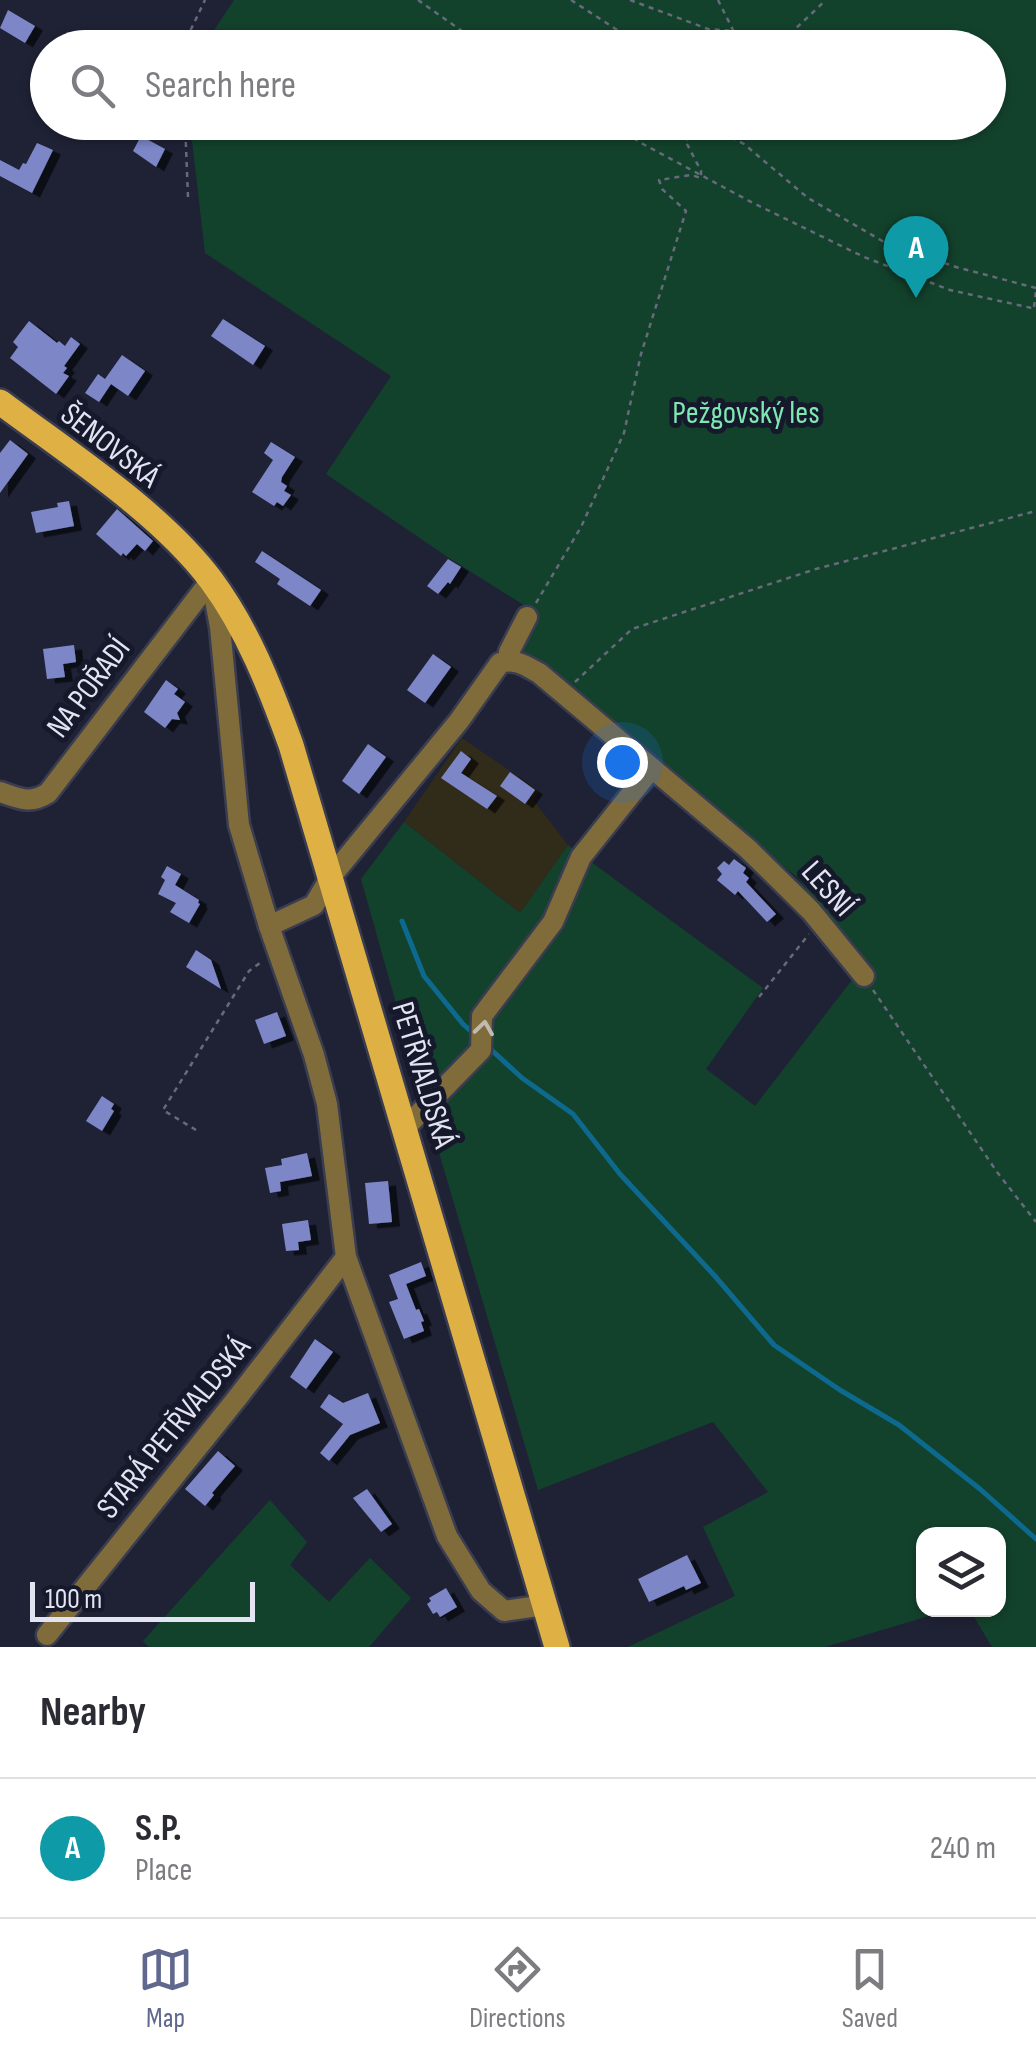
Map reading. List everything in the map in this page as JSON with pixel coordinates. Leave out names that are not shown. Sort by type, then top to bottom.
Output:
[{"type":"main road","name":"ŠENOVSKÁ","points":[[0,402],[135,505],[178,544]]},
{"type":"main road","name":"PETŘVALDSKÁ","points":[[178,544],[211,580],[239,622],[277,708],[557,1647]]},
{"type":"street","points":[[211,580],[220,627],[239,825],[327,1104],[346,1257],[447,1536],[481,1590],[504,1611],[545,1605]]},
{"type":"street","name":"NA POŘADÍ","points":[[0,792],[25,800],[37,800],[48,793],[211,580]]},
{"type":"street","points":[[269,926],[314,905],[330,878],[459,721],[500,663],[510,660],[509,652],[527,617]]},
{"type":"street","name":"LESNÍ","points":[[510,660],[524,664],[563,693],[748,849],[819,922],[864,976]]},
{"type":"street","points":[[405,1128],[482,1050],[482,1016],[553,922],[581,857],[651,769]]},
{"type":"street","name":"STARÁ PETŘVALDSKÁ","points":[[46,1635],[238,1398],[346,1257]]},
{"type":"path","points":[[190,30],[204,0]]},
{"type":"path","points":[[418,0],[460,30]]},
{"type":"path","points":[[570,0],[617,30]]},
{"type":"path","points":[[630,0],[720,30]]},
{"type":"path","points":[[718,0],[733,30]]},
{"type":"path","points":[[793,30],[826,0]]},
{"type":"path","points":[[186,140],[188,197]]},
{"type":"path","points":[[637,140],[864,257],[950,290],[1035,309],[1036,289],[956,268],[884,242],[808,198],[735,140]]},
{"type":"path","points":[[527,617],[581,527],[624,433],[641,354],[686,211],[662,190],[659,180],[690,175],[700,178],[685,140]]},
{"type":"path","points":[[563,693],[632,629],[816,569],[1036,511]]},
{"type":"path","points":[[759,997],[819,922]]},
{"type":"path","points":[[196,1130],[163,1110],[249,971],[277,949]]},
{"type":"path","points":[[864,976],[997,1172],[1036,1222]]},
{"type":"shaded area","points":[[462,738],[539,791],[534,801],[568,845],[521,914],[404,822]]},
{"type":"green space","name":"Pežgovský les","points":[[234,0],[1036,0],[1036,1647],[992,1647],[974,1617],[1006,1617],[1006,1527],[916,1527],[916,1617],[926,1617],[825,1647],[628,1647],[735,1596],[703,1527],[768,1492],[713,1422],[538,1490],[361,879],[404,822],[520,913],[568,845],[763,988],[706,1069],[755,1106],[865,963],[797,877],[517,654],[538,614],[326,474],[391,376],[205,253],[192,140],[1006,140],[1006,30],[214,30]]},
{"type":"green space","points":[[270,1500],[307,1542],[290,1565],[329,1602],[370,1558],[411,1598],[369,1647],[149,1647],[143,1641]]},
{"type":"building","points":[[8,10],[35,26],[25,43],[0,28]]},
{"type":"building","points":[[139,140],[148,140],[165,149],[156,167],[133,151]]},
{"type":"building","points":[[37,143],[53,150],[32,193],[0,176],[0,160],[19,170]]},
{"type":"building","points":[[223,319],[265,346],[253,365],[211,336]]},
{"type":"building","points":[[29,321],[57,343],[65,346],[71,337],[80,344],[64,366],[67,368],[63,373],[69,376],[56,394],[10,358],[18,347],[13,342]]},
{"type":"building","points":[[122,355],[145,371],[128,396],[111,384],[99,402],[85,393],[98,374],[105,379]]},
{"type":"building","points":[[10,440],[28,454],[0,493],[0,453]]},
{"type":"building","points":[[271,442],[295,457],[282,477],[281,482],[287,486],[284,491],[291,495],[283,506],[277,502],[274,506],[252,492],[273,460],[264,453]]},
{"type":"building","points":[[69,501],[74,526],[36,533],[31,512]]},
{"type":"building","points":[[117,509],[153,541],[145,551],[137,544],[121,556],[96,534]]},
{"type":"building","points":[[262,551],[321,590],[310,606],[277,584],[280,579],[255,562]]},
{"type":"building","points":[[448,559],[461,567],[438,594],[427,586]]},
{"type":"building","points":[[74,645],[76,662],[63,664],[65,677],[47,679],[43,649]]},
{"type":"building","points":[[433,654],[451,667],[425,703],[407,690]]},
{"type":"building","points":[[166,680],[178,689],[174,694],[185,702],[177,713],[180,720],[172,719],[165,728],[144,712]]},
{"type":"building","points":[[368,744],[386,757],[359,794],[342,781]]},
{"type":"building","points":[[461,751],[471,759],[461,773],[497,796],[487,809],[441,778]]},
{"type":"building","points":[[510,772],[535,790],[525,804],[500,786]]},
{"type":"building","points":[[734,859],[746,868],[746,882],[776,914],[767,922],[738,891],[735,895],[717,880],[722,874],[717,868]]},
{"type":"building","points":[[167,866],[181,874],[175,885],[199,900],[189,923],[170,912],[176,903],[158,894]]},
{"type":"building","points":[[196,950],[211,960],[221,989],[186,967]]},
{"type":"building","points":[[277,1012],[286,1036],[264,1044],[255,1020]]},
{"type":"building","points":[[102,1096],[114,1104],[114,1111],[102,1131],[86,1121]]},
{"type":"building","points":[[307,1153],[312,1176],[280,1182],[281,1191],[270,1193],[265,1168],[282,1165],[281,1159]]},
{"type":"building","points":[[388,1181],[392,1222],[369,1224],[365,1183]]},
{"type":"building","points":[[308,1220],[311,1240],[298,1242],[299,1250],[286,1251],[282,1224]]},
{"type":"building","points":[[421,1262],[426,1276],[406,1284],[424,1321],[424,1331],[404,1339],[389,1302],[398,1299],[389,1275]]},
{"type":"building","points":[[315,1339],[333,1352],[306,1389],[290,1377]]},
{"type":"building","points":[[368,1393],[380,1423],[350,1435],[329,1461],[320,1453],[343,1424],[320,1407],[329,1394],[343,1403]]},
{"type":"building","points":[[218,1451],[235,1466],[205,1506],[185,1489]]},
{"type":"building","points":[[367,1489],[392,1524],[381,1532],[353,1498]]},
{"type":"building","points":[[687,1555],[701,1583],[686,1590],[684,1586],[649,1602],[638,1579]]},
{"type":"building","points":[[446,1588],[457,1607],[440,1617],[427,1604],[429,1598]]},
{"type":"waterway","points":[[402,921],[424,976],[475,1035]]},
{"type":"waterway","points":[[486,1045],[522,1078],[573,1114],[620,1174],[774,1345],[899,1425],[1036,1539]]},
{"type":"place","name":"S.P.","points":[[916,298]]}]
